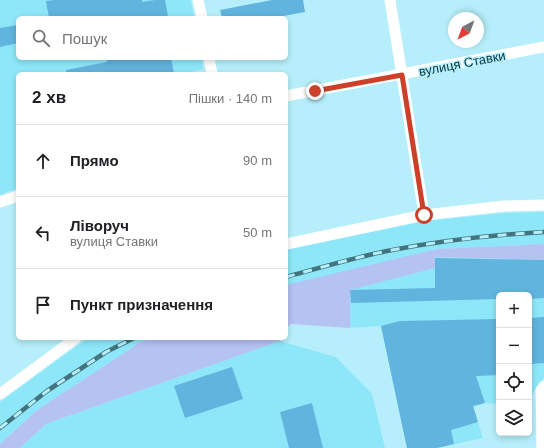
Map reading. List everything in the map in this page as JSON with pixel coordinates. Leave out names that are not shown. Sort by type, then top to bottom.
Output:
[{"type":"street","points":[[198,0],[202,16]]},
{"type":"street","points":[[390,0],[424,215]]},
{"type":"street","name":"вулиця Ставки","points":[[288,96],[544,47]]},
{"type":"street","points":[[209,60],[212,72]]},
{"type":"street","points":[[0,202],[16,197]]},
{"type":"street","points":[[288,244],[424,215],[504,206],[544,205]]},
{"type":"street","points":[[0,394],[73,340]]},
{"type":"street","points":[[542,448],[542,390],[544,386]]},
{"type":"shaded area","points":[[0,0],[191,0],[194,16],[16,16],[16,60],[201,60],[203,69],[190,72],[16,72],[16,189],[0,195]]},
{"type":"shaded area","points":[[544,212],[544,244],[437,249],[288,286],[288,250],[424,221],[505,213]]},
{"type":"shaded area","points":[[544,244],[544,260],[435,257],[435,268],[350,290],[350,328],[290,324],[288,327],[288,285],[437,249]]},
{"type":"shaded area","points":[[435,257],[544,260],[544,378],[532,395],[532,292],[496,292],[496,404],[485,403],[473,407],[483,438],[437,448],[407,448],[381,326],[350,328],[350,289],[434,268]]},
{"type":"shaded area","points":[[85,340],[146,340],[139,343],[37,410],[0,444],[0,402]]},
{"type":"shaded area","points":[[146,340],[281,340],[46,424],[20,448],[0,448],[0,444],[37,410],[139,343]]},
{"type":"shaded area","points":[[280,341],[336,357],[372,394],[385,448],[20,448],[46,424]]},
{"type":"building","points":[[142,0],[142,2],[165,0],[168,16],[49,16],[46,1]]},
{"type":"building","points":[[272,0],[303,0],[305,12],[284,16],[222,16],[220,10]]},
{"type":"building","points":[[16,25],[16,43],[0,47],[0,28]]},
{"type":"building","points":[[106,60],[171,60],[174,72],[66,72],[66,70],[107,62]]},
{"type":"building","points":[[435,258],[544,260],[544,298],[532,299],[532,292],[496,292],[496,299],[351,303],[350,290],[435,288]]},
{"type":"building","points":[[544,317],[544,363],[532,364],[532,318]]},
{"type":"building","points":[[496,319],[496,375],[476,376],[485,403],[473,406],[478,422],[451,430],[454,444],[437,448],[407,448],[381,326],[400,321]]},
{"type":"building","points":[[232,367],[243,399],[185,418],[174,386]]},
{"type":"building","points":[[312,403],[323,448],[289,448],[280,412]]},
{"type":"railway","points":[[288,276],[407,247],[465,239],[544,232]]},
{"type":"railway","points":[[0,428],[47,391],[106,352],[130,340]]},
{"type":"route","points":[[315,91],[402,75],[424,215]]}]
